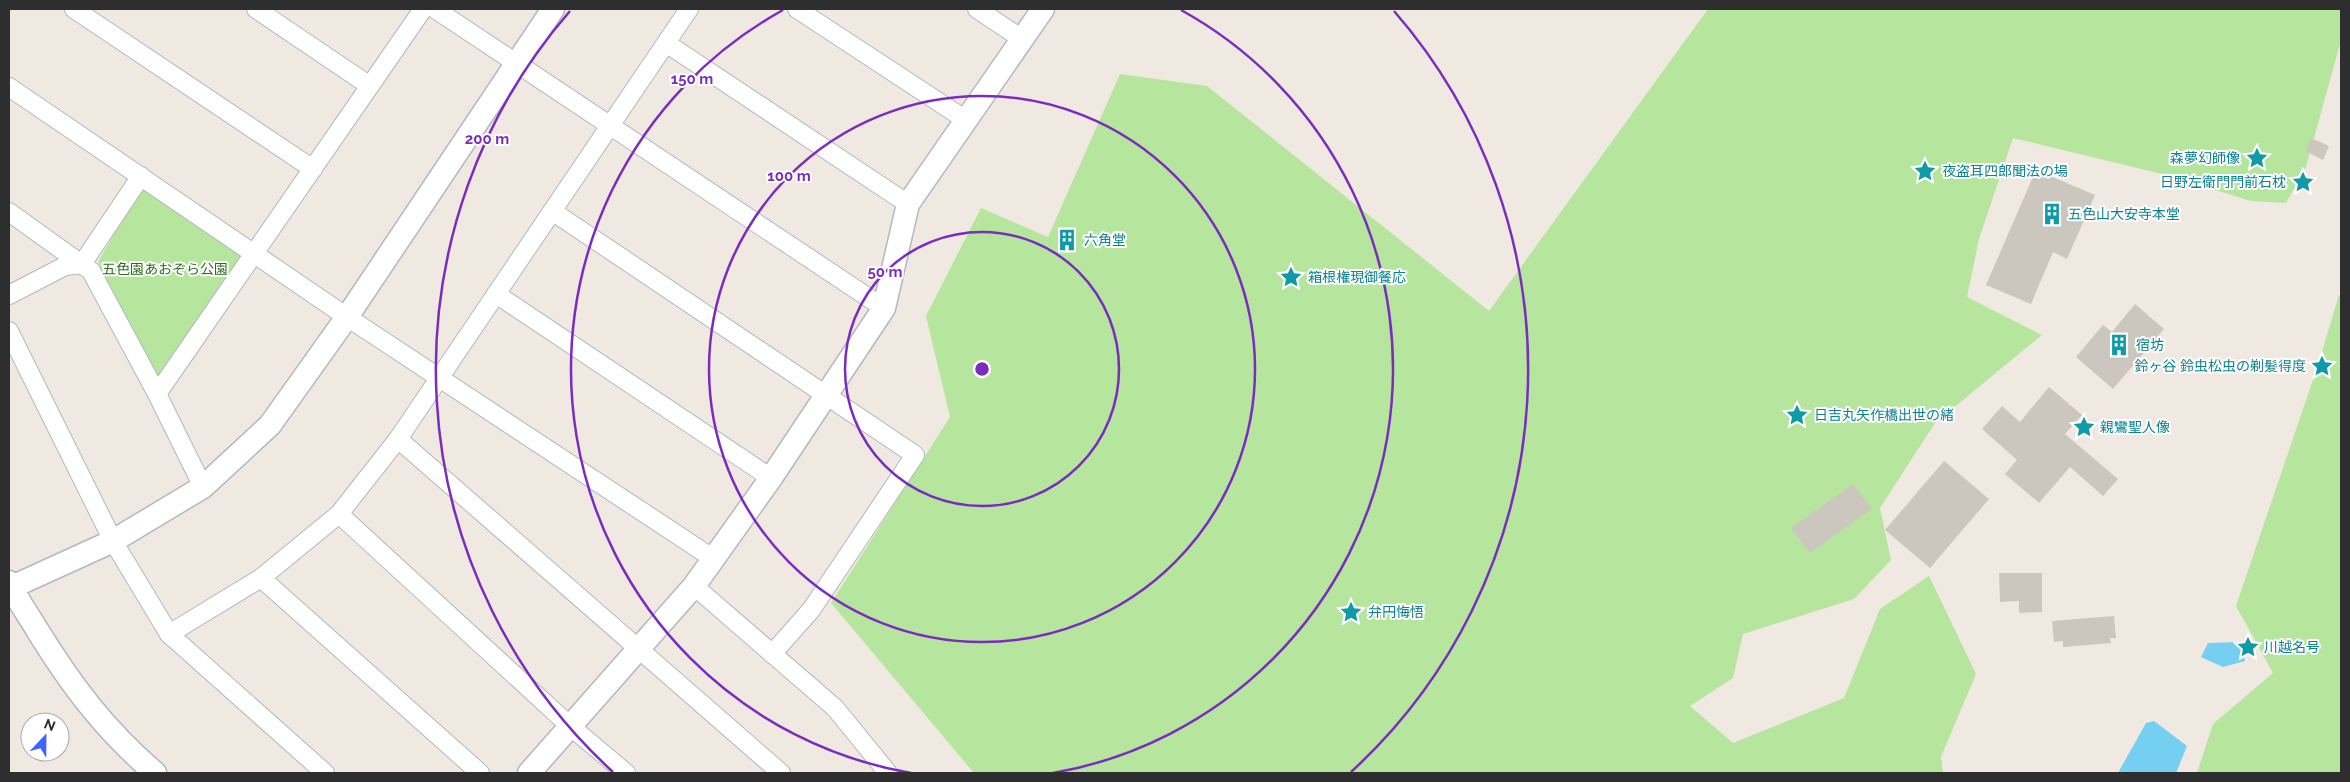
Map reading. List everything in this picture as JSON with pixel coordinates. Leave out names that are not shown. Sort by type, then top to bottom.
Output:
[{"type":"street","points":[[74,9],[313,169]]},
{"type":"street","points":[[256,9],[370,86]]},
{"type":"street","points":[[158,394],[423,9]]},
{"type":"street","points":[[434,9],[884,308]]},
{"type":"street","points":[[155,773],[106,726],[85,702],[64,674],[10,586],[113,541],[203,487],[270,426],[347,317],[553,9]]},
{"type":"street","points":[[169,634],[261,578],[339,514],[398,439],[438,377],[689,9]]},
{"type":"street","points":[[797,9],[966,120]]},
{"type":"street","points":[[977,9],[1022,39]]},
{"type":"street","points":[[529,773],[694,586],[771,478],[884,308],[908,204],[1043,9]]},
{"type":"street","points":[[666,43],[908,204]]},
{"type":"street","points":[[9,87],[347,317],[714,559]]},
{"type":"street","points":[[9,295],[66,266],[82,264],[141,176]]},
{"type":"street","points":[[552,211],[915,455],[811,610],[772,654]]},
{"type":"street","points":[[9,212],[91,271],[158,394],[203,487]]},
{"type":"street","points":[[496,294],[771,478]]},
{"type":"street","points":[[9,331],[113,541],[169,634],[325,773]]},
{"type":"street","points":[[398,439],[781,773]]},
{"type":"street","points":[[339,514],[570,726],[626,773]]},
{"type":"street","points":[[261,578],[480,773]]},
{"type":"street","points":[[694,586],[835,708],[888,773]]},
{"type":"green space","points":[[1708,9],[2341,9],[2340,44],[2306,167],[2286,203],[2251,201],[2166,175],[2013,138],[1979,239],[1967,297],[2042,335],[1935,423],[1880,508],[1891,560],[1854,599],[1743,634],[1733,678],[1690,706],[1733,743],[1844,698],[1880,609],[1929,576],[1976,674],[1941,757],[1943,773],[974,773],[831,603],[950,417],[926,316],[981,208],[1048,237],[1120,74],[1207,86],[1489,311]]},
{"type":"green space","name":"五色園あおぞら公園","points":[[143,183],[247,255],[158,384],[98,262]]},
{"type":"green space","points":[[2339,295],[2341,296],[2341,773],[2197,773],[2213,724],[2273,673],[2236,606],[2318,365]]},
{"type":"water","points":[[2241,642],[2245,661],[2223,667],[2201,657],[2208,643]]},
{"type":"water","points":[[2154,721],[2187,746],[2176,773],[2118,773],[2146,723]]},
{"type":"building","points":[[2311,138],[2329,146],[2323,160],[2305,151]]},
{"type":"building","name":"五色山大安寺本堂","points":[[2036,170],[2095,195],[2067,259],[2053,252],[2031,304],[1986,285]]},
{"type":"building","name":"六角堂","points":[[1070,231],[1077,237],[1074,247],[1066,250],[1058,244],[1061,233]]},
{"type":"building","name":"宿坊","points":[[2135,304],[2164,329],[2113,389],[2076,357],[2103,325],[2112,332]]},
{"type":"building","points":[[2049,387],[2082,415],[2065,434],[2118,479],[2103,496],[2070,467],[2039,503],[2005,474],[2017,460],[1982,429],[2002,406],[2020,422]]},
{"type":"building","points":[[1944,461],[1989,499],[1930,568],[1885,530]]},
{"type":"building","points":[[1853,484],[1872,509],[1810,553],[1791,528]]},
{"type":"building","points":[[1999,573],[2042,573],[2042,612],[2019,613],[2019,601],[2000,602]]},
{"type":"building","points":[[2114,616],[2116,638],[2110,638],[2111,643],[2063,647],[2063,641],[2054,642],[2052,621]]},
{"type":"place","name":"森夢幻師像","points":[[2257,158]]},
{"type":"place","name":"夜盗耳四郎聞法の場","points":[[1925,171]]},
{"type":"place","name":"日野左衛門門前石枕","points":[[2303,182]]},
{"type":"place","name":"五色山大安寺本堂","points":[[2052,214]]},
{"type":"place","name":"六角堂","points":[[1067,240]]},
{"type":"place","name":"箱根権現御餐応","points":[[1291,277]]},
{"type":"place","name":"宿坊","points":[[2119,345]]},
{"type":"place","name":"鈴ヶ谷 鈴虫松虫の剃髪得度","points":[[2322,366]]},
{"type":"place","name":"日吉丸矢作橋出世の緒","points":[[1797,415]]},
{"type":"place","name":"親鸞聖人像","points":[[2084,427]]},
{"type":"place","name":"弁円悔悟","points":[[1351,612]]},
{"type":"place","name":"川越名号","points":[[2248,647]]}]
